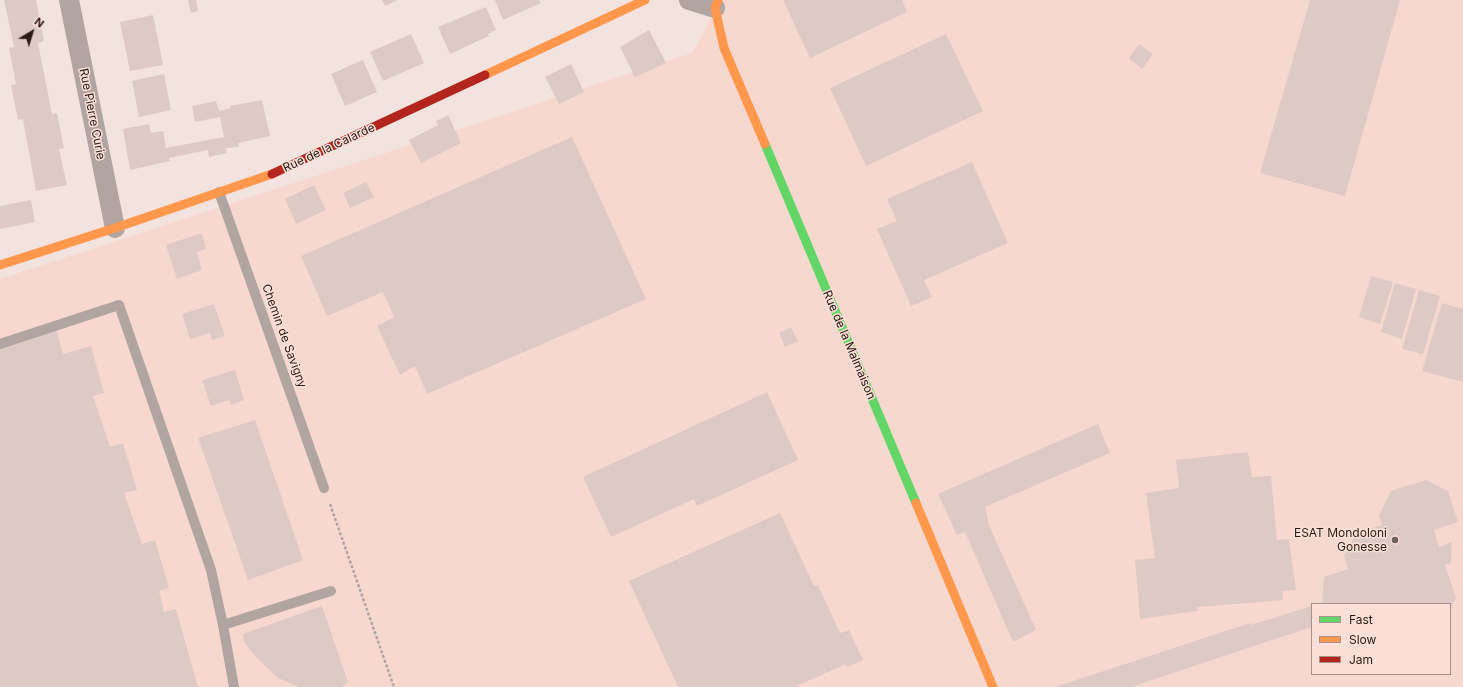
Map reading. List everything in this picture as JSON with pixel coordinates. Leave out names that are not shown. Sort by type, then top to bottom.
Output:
[{"type":"street","name":"Rue Pierre Curie","points":[[69,0],[115,228]]},
{"type":"street","name":"Rue de la Calarde","points":[[0,265],[115,228],[275,173],[645,0]]},
{"type":"street","points":[[689,0],[717,4]]},
{"type":"street","name":"Rue de la Malmaison","points":[[717,4],[724,48],[993,687]]},
{"type":"lane","name":"Chemin de Savigny","points":[[218,192],[324,488]]},
{"type":"lane","points":[[0,344],[119,305],[211,570],[234,687]]},
{"type":"lane","points":[[223,625],[331,591]]},
{"type":"path","points":[[324,488],[394,687]]},
{"type":"shaded area","points":[[721,0],[1463,0],[1463,687],[0,687],[0,279],[692,53]]},
{"type":"building","points":[[4,0],[36,0],[44,41],[38,43],[52,114],[57,113],[64,148],[59,149],[67,185],[36,191],[23,119],[18,120],[11,85],[16,84],[9,48],[14,47]]},
{"type":"building","points":[[188,0],[196,0],[198,11],[191,13]]},
{"type":"building","points":[[382,0],[398,0],[385,6]]},
{"type":"building","points":[[495,0],[539,0],[541,3],[503,20]]},
{"type":"building","points":[[783,0],[902,0],[907,12],[810,58]]},
{"type":"building","points":[[1310,0],[1400,0],[1345,196],[1260,173]]},
{"type":"building","points":[[486,7],[496,30],[488,34],[489,36],[450,54],[438,27]]},
{"type":"building","points":[[153,15],[163,65],[130,71],[120,22]]},
{"type":"building","points":[[649,30],[666,63],[635,77],[620,47]]},
{"type":"building","points":[[411,34],[424,63],[383,81],[370,52]]},
{"type":"building","points":[[946,34],[983,111],[866,166],[830,88]]},
{"type":"building","points":[[1139,44],[1153,54],[1142,69],[1129,58]]},
{"type":"building","points":[[363,60],[377,92],[345,106],[331,74]]},
{"type":"building","points":[[571,64],[584,92],[559,104],[545,77]]},
{"type":"building","points":[[164,74],[171,110],[139,117],[132,81]]},
{"type":"building","points":[[262,100],[270,136],[238,143],[239,147],[226,148],[227,153],[209,157],[208,150],[169,158],[170,161],[130,170],[123,129],[149,124],[151,133],[163,131],[166,148],[224,137],[220,117],[195,122],[192,106],[216,101],[219,111],[231,108],[230,106]]},
{"type":"building","points":[[448,115],[461,143],[421,163],[409,140],[438,125],[436,121]]},
{"type":"building","points":[[572,137],[646,299],[427,394],[415,366],[400,375],[377,326],[394,317],[383,292],[327,316],[301,256]]},
{"type":"building","points":[[972,162],[1008,243],[924,280],[932,297],[911,306],[877,229],[897,221],[887,199]]},
{"type":"building","points":[[366,182],[374,197],[350,208],[343,193]]},
{"type":"building","points":[[314,185],[326,210],[296,224],[285,199]]},
{"type":"building","points":[[31,200],[35,222],[0,229],[0,206]]},
{"type":"building","points":[[202,233],[206,249],[197,252],[202,270],[177,279],[166,245]]},
{"type":"building","points":[[1371,276],[1393,282],[1380,324],[1359,317]]},
{"type":"building","points":[[1395,283],[1416,289],[1402,339],[1381,332]]},
{"type":"building","points":[[1419,290],[1440,296],[1423,354],[1402,349]]},
{"type":"building","points":[[1442,303],[1463,309],[1463,382],[1422,371]]},
{"type":"building","points":[[214,304],[225,336],[212,340],[210,333],[190,339],[182,314]]},
{"type":"building","points":[[791,327],[798,341],[785,347],[779,333]]},
{"type":"building","points":[[56,329],[63,354],[91,346],[104,393],[93,396],[110,447],[123,443],[137,490],[124,493],[142,544],[155,540],[169,588],[159,591],[164,612],[176,609],[198,687],[0,687],[0,347]]},
{"type":"building","points":[[235,370],[244,400],[231,405],[229,400],[211,406],[202,380]]},
{"type":"building","points":[[767,392],[798,460],[697,506],[694,499],[611,537],[583,477]]},
{"type":"building","points":[[255,420],[303,560],[248,580],[198,438]]},
{"type":"building","points":[[1098,424],[1110,453],[985,507],[989,525],[1036,630],[1013,642],[965,532],[957,535],[938,494]]},
{"type":"building","points":[[1248,452],[1252,477],[1271,476],[1277,540],[1289,539],[1296,590],[1282,591],[1283,600],[1197,607],[1198,611],[1140,619],[1135,560],[1155,558],[1146,493],[1179,488],[1176,460]]},
{"type":"building","name":"ESAT Mondoloni Gonesse","points":[[1426,480],[1448,491],[1458,522],[1434,530],[1439,547],[1452,542],[1451,563],[1445,565],[1456,598],[1451,607],[1451,603],[1322,603],[1324,577],[1348,569],[1344,556],[1356,533],[1382,525],[1379,515],[1391,491]]},
{"type":"building","points":[[780,513],[814,586],[818,585],[840,633],[849,630],[863,660],[847,667],[846,664],[795,687],[678,687],[629,581]]},
{"type":"building","points":[[322,606],[348,682],[342,687],[299,687],[278,678],[257,658],[244,642],[243,634]]},
{"type":"building","points":[[1311,606],[1311,627],[1131,687],[1055,687],[1250,623],[1251,625]]},
{"type":"traffic: fast","points":[[765,144],[916,503]]},
{"type":"traffic: slow","points":[[485,75],[645,0]]},
{"type":"traffic: slow","points":[[718,0],[715,8],[724,48],[765,144]]},
{"type":"traffic: slow","points":[[0,265],[115,228],[272,174]]},
{"type":"traffic: slow","points":[[916,503],[993,687]]},
{"type":"traffic: jam","points":[[272,174],[485,75]]},
{"type":"place","name":"ESAT Mondoloni Gonesse","points":[[1395,540]]}]
